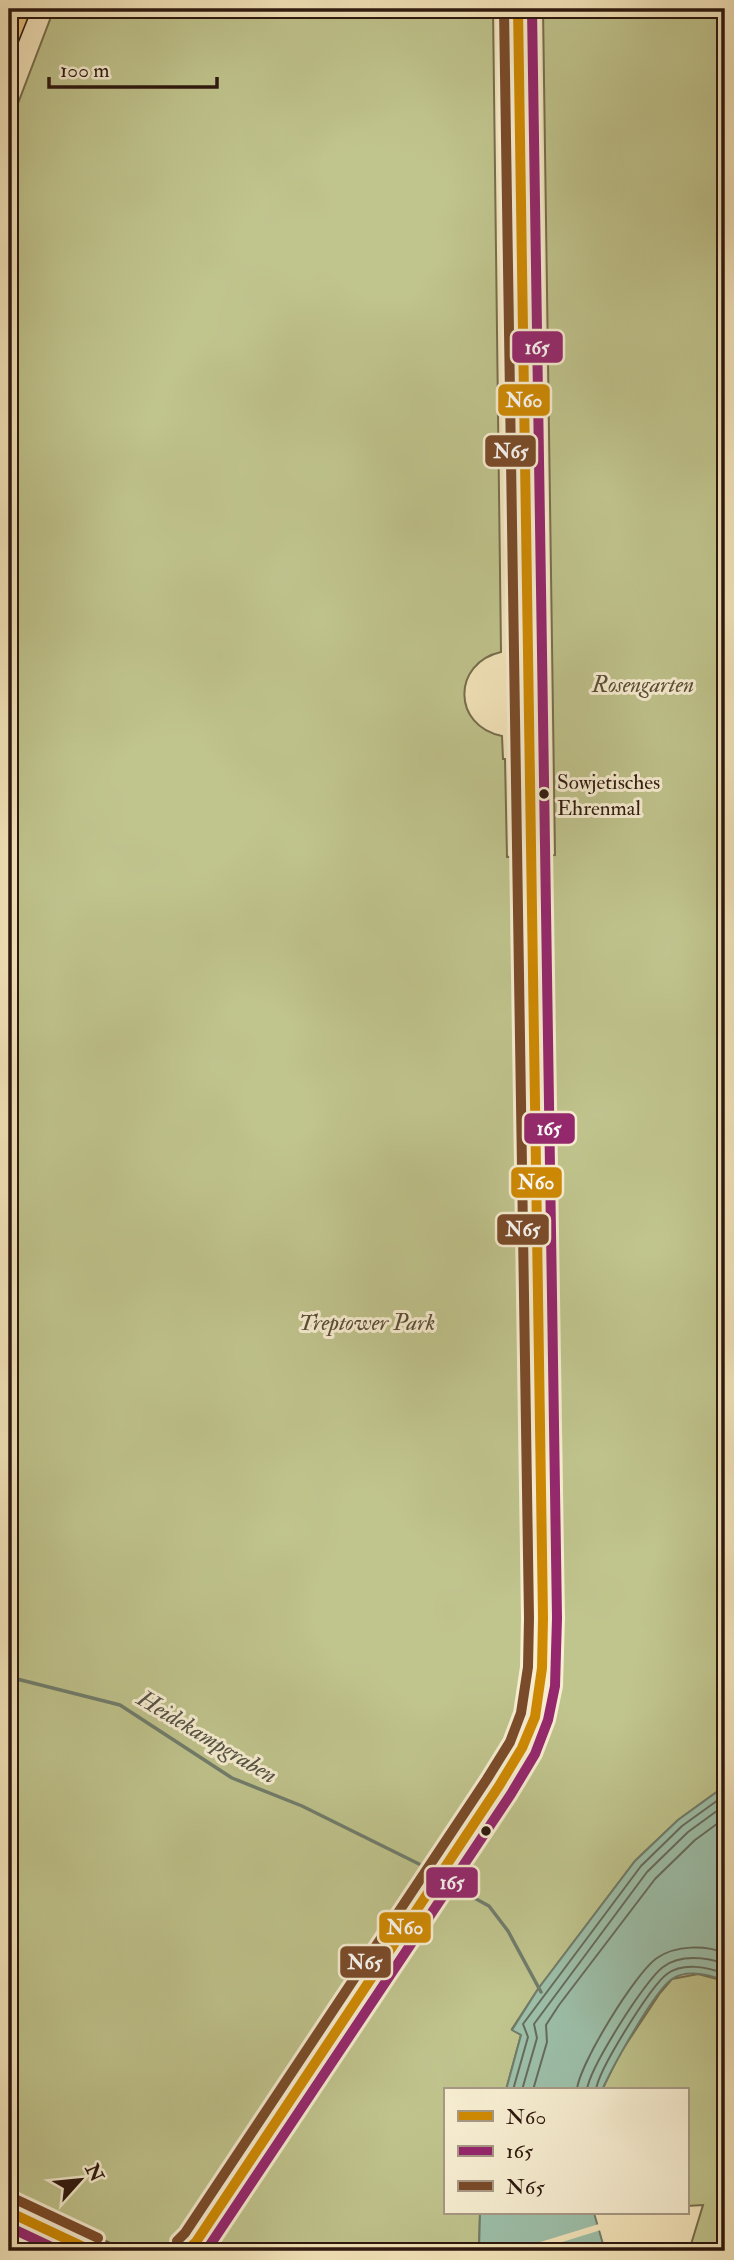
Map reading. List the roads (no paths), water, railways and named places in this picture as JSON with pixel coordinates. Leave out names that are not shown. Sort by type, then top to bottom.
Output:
[{"type":"main road","points":[[9,39],[20,9]]},
{"type":"main road","points":[[186,2251],[196,2242],[522,1748],[538,1705],[543,1665],[518,9]]},
{"type":"main road","points":[[9,2212],[92,2251]]},
{"type":"water","points":[[725,1786],[725,1981],[706,1975],[685,1974],[672,1979],[664,1986],[624,2048],[603,2088],[507,2088],[521,2035],[512,2030],[538,1989],[635,1861],[678,1820]]},
{"type":"water","points":[[480,2214],[594,2214],[605,2251],[479,2251]]},
{"type":"waterway","name":"Heidekampgraben","points":[[9,1677],[120,1705],[232,1778],[302,1806],[419,1864]]},
{"type":"waterway","name":"Heidekampgraben","points":[[456,1888],[489,1906],[508,1931],[541,1992]]},
{"type":"place","name":"Sowjetisches Ehrenmal","points":[[544,794]]},
{"type":"park label","name":"Rosengarten","points":[[643,684]]},
{"type":"park label","name":"Treptower Park","points":[[367,1322]]}]
